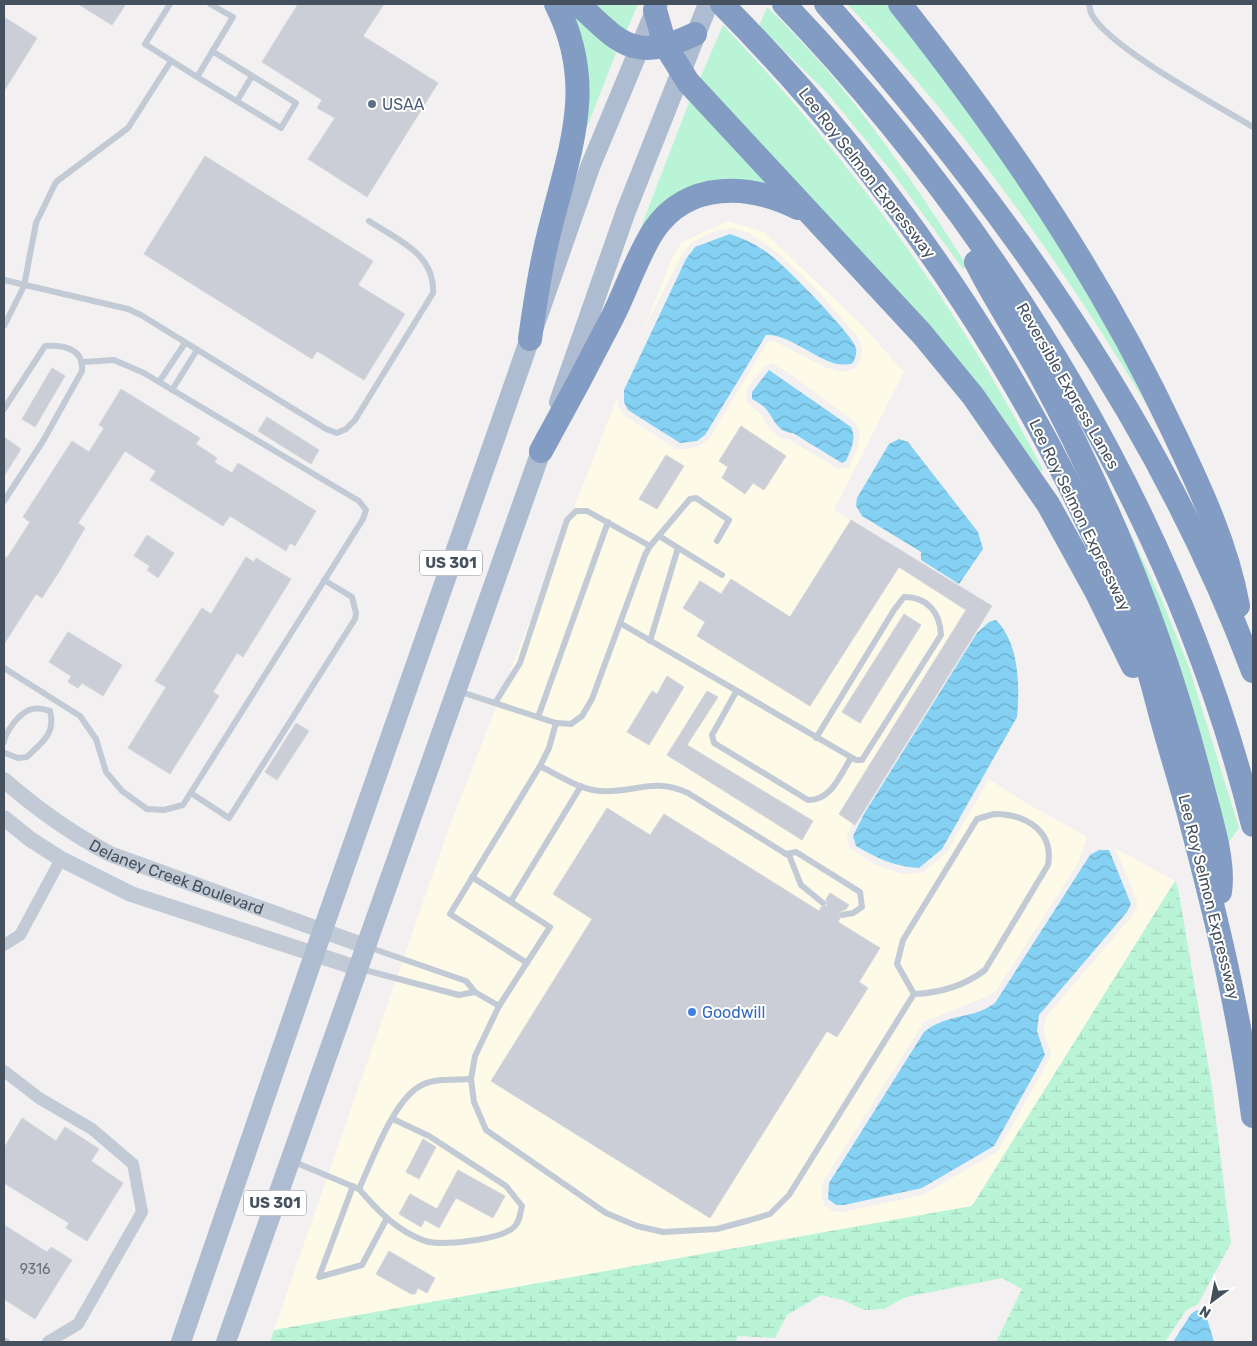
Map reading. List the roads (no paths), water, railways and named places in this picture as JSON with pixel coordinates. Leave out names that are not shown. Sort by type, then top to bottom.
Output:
[{"type":"highway","points":[[530,339],[548,236],[572,147],[577,116],[576,65],[564,23],[556,4]]},
{"type":"highway","points":[[578,4],[617,40],[639,47],[665,45],[695,34]]},
{"type":"highway","name":"Lee Roy Selmon Expressway","points":[[722,4],[798,84],[847,142],[937,262],[1012,380],[1075,497],[1143,652],[1162,720],[1211,865],[1218,924],[1253,1116]]},
{"type":"highway","name":"Reversible Express Lanes","points":[[784,4],[866,95],[953,207],[1009,286],[1088,415],[1136,507],[1201,653],[1252,818]]},
{"type":"highway","points":[[826,4],[894,82],[965,170],[1057,297],[1101,366],[1169,485],[1212,572],[1253,672]]},
{"type":"highway","points":[[900,4],[960,80],[1034,185],[1083,262],[1140,363],[1189,464],[1224,550],[1236,598],[1242,642]]},
{"type":"highway","points":[[656,7],[665,45],[680,71],[943,359],[1020,461],[1048,504],[1085,569],[1162,720]]},
{"type":"highway","points":[[542,451],[592,356],[650,237],[672,210],[702,194],[740,189],[774,197],[807,212]]},
{"type":"highway","points":[[953,207],[982,274],[1040,374],[1089,473],[1124,552],[1166,660],[1186,725],[1211,865]]},
{"type":"highway","points":[[1201,653],[1236,725],[1253,770]]},
{"type":"main road","name":"US 301","points":[[226,1342],[626,211],[708,4]]},
{"type":"main road","name":"US 301","points":[[181,1342],[322,932],[590,167],[656,7]]},
{"type":"street","name":"Delaney Creek Boulevard","points":[[4,780],[40,811],[75,835],[110,854],[365,946]]},
{"type":"street","name":"Delaney Creek Boulevard","points":[[4,818],[30,839],[61,859],[87,874],[131,894],[176,910],[220,921],[314,955],[357,968]]},
{"type":"street","points":[[4,946],[20,935],[61,859]]},
{"type":"street","points":[[4,1071],[39,1098],[92,1129],[133,1164],[142,1212],[78,1324],[48,1342]]},
{"type":"lane","points":[[170,4],[145,44],[281,128],[296,103],[212,51]]},
{"type":"lane","points":[[196,76],[233,17],[210,4]]},
{"type":"lane","points":[[1089,4],[1091,14],[1113,39],[1165,74],[1253,127]]},
{"type":"lane","points":[[4,326],[24,286],[36,223],[56,182],[128,128],[171,61]]},
{"type":"lane","points":[[237,101],[252,76]]},
{"type":"lane","points":[[4,280],[128,309],[326,429],[337,433],[346,429],[355,420],[433,294],[431,273],[422,256],[369,221]]},
{"type":"lane","points":[[159,382],[186,343]]},
{"type":"lane","points":[[4,409],[45,346],[61,345],[78,353],[83,362],[82,371],[43,441],[4,501]]},
{"type":"lane","points":[[172,390],[198,350]]},
{"type":"lane","points":[[4,668],[80,716],[96,739],[106,772],[122,791],[147,809],[164,810],[183,805],[363,519],[366,510],[359,500],[159,382],[114,360],[83,362]]},
{"type":"lane","points":[[457,691],[538,717],[571,724],[582,716],[592,699],[650,546],[690,499],[696,498],[729,520],[717,541]]},
{"type":"lane","points":[[495,703],[520,663],[568,520],[576,511],[587,511],[650,546]]},
{"type":"lane","points":[[538,717],[608,522]]},
{"type":"lane","points":[[659,536],[722,575]]},
{"type":"lane","points":[[650,641],[678,548]]},
{"type":"lane","points":[[191,792],[230,818],[355,619],[355,604],[352,597],[324,580]]},
{"type":"lane","points":[[620,623],[816,738],[852,758],[862,760],[941,635],[940,621],[933,609],[914,597],[904,598],[894,610],[816,738]]},
{"type":"lane","points":[[736,692],[712,735],[714,743],[808,800],[818,800],[826,797],[852,758]]},
{"type":"lane","points":[[50,711],[59,701]]},
{"type":"lane","points":[[36,708],[50,711],[53,723],[49,734],[27,758],[18,758],[4,754],[5,735],[27,710],[36,708]]},
{"type":"lane","points":[[527,963],[450,914],[550,748],[556,722]]},
{"type":"lane","points":[[540,766],[581,786],[598,791],[619,791],[660,784],[675,787],[688,793],[786,854],[801,885],[823,903]]},
{"type":"lane","points":[[511,901],[581,786]]},
{"type":"lane","points":[[994,814],[1010,814],[1028,821],[1046,840],[1051,851],[1048,865],[986,970],[971,981],[954,987],[931,994],[914,994],[896,964],[903,940],[977,819],[994,814]]},
{"type":"lane","points":[[786,854],[796,852],[860,892],[862,907],[853,913],[842,915]]},
{"type":"lane","points":[[472,877],[550,927],[498,1006],[475,1056],[471,1079],[474,1102],[486,1130],[606,1213],[637,1226],[663,1232],[717,1229],[770,1214],[789,1195],[914,994]]},
{"type":"lane","points":[[365,946],[466,980],[475,992],[498,1006]]},
{"type":"lane","points":[[357,968],[459,995],[475,992]]},
{"type":"lane","points":[[387,1218],[362,1265],[319,1277],[356,1188],[393,1119],[410,1092],[423,1084],[471,1079]]},
{"type":"lane","points":[[290,1160],[356,1188],[400,1228],[426,1241],[446,1242],[484,1239],[513,1229],[519,1222],[522,1206],[506,1186],[429,1136],[393,1119]]},
{"type":"water","points":[[730,234],[764,250],[792,275],[844,330],[856,348],[856,356],[853,363],[843,365],[832,363],[788,340],[766,335],[705,435],[697,441],[680,443],[628,410],[624,402],[624,390],[686,259],[695,247]]},
{"type":"water","points":[[769,370],[851,427],[853,440],[846,461],[842,463],[793,433],[783,430],[765,408],[752,399],[752,392]]},
{"type":"water","points":[[899,439],[908,442],[978,532],[983,549],[959,584],[921,560],[921,552],[862,516],[856,506],[857,498],[889,444]]},
{"type":"water","points":[[996,620],[1004,630],[1014,653],[1018,679],[1017,717],[942,849],[919,868],[902,866],[886,861],[856,846],[853,836],[864,814],[977,633],[989,622]]},
{"type":"water","points":[[1099,850],[1109,850],[1131,904],[1127,912],[1039,1015],[1037,1031],[1045,1055],[994,1146],[922,1188],[844,1205],[836,1205],[828,1199],[829,1183],[924,1032],[942,1022],[977,1012],[995,1003],[1090,855]]},
{"type":"water","points":[[1197,1310],[1206,1315],[1214,1342],[1173,1342],[1191,1314]]},
{"type":"place","name":"USAA","points":[[372,104]]},
{"type":"place","name":"Goodwill","points":[[692,1012]]}]
